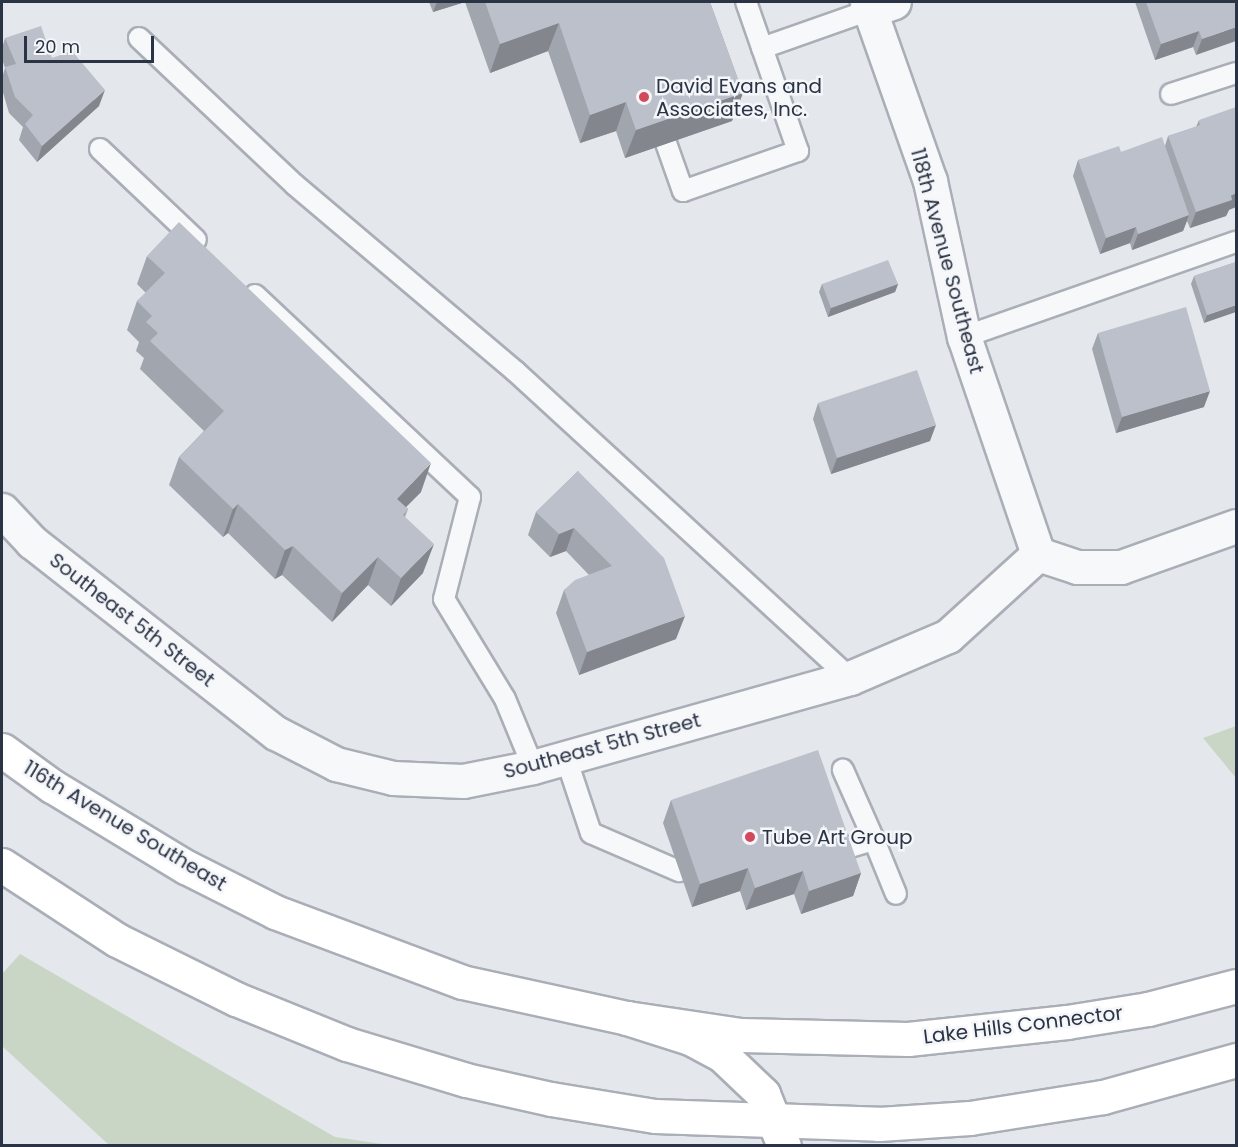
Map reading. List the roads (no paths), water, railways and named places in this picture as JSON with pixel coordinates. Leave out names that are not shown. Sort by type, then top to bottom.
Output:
[{"type":"main road","name":"116th Avenue Southeast","points":[[2,750],[52,786],[186,867],[275,912],[462,982],[627,1018]]},
{"type":"main road","points":[[2,865],[117,940],[236,999],[346,1044],[466,1080],[550,1099],[655,1116],[781,1134],[970,1118],[1103,1097],[1236,1060]]},
{"type":"main road","name":"Lake Hills Connector","points":[[627,1018],[741,1035],[908,1039],[983,1034],[1148,1009],[1236,986]]},
{"type":"main road","points":[[627,1018],[690,1038],[722,1055],[763,1094],[781,1134]]},
{"type":"street","name":"118th Avenue Southeast","points":[[877,4],[930,181],[964,337],[1038,554]]},
{"type":"street","name":"Southeast 5th Street","points":[[2,510],[32,542],[276,733],[336,764],[393,778],[463,781],[533,767],[850,678],[948,636],[1038,554]]},
{"type":"street","points":[[1038,554],[1077,567],[1121,567],[1236,526]]},
{"type":"lane","points":[[666,143],[683,191],[798,151],[746,2]]},
{"type":"lane","points":[[762,48],[877,4]]},
{"type":"lane","points":[[139,38],[295,184],[516,372],[850,678]]},
{"type":"lane","points":[[1171,94],[1236,73]]},
{"type":"lane","points":[[99,149],[212,254]]},
{"type":"lane","points":[[964,337],[1236,242]]},
{"type":"lane","points":[[237,278],[470,497],[444,599],[505,699],[533,767]]},
{"type":"lane","points":[[566,758],[591,833],[679,871]]},
{"type":"lane","points":[[843,770],[896,894]]},
{"type":"lane","points":[[837,852],[874,840]]},
{"type":"place","name":"David Evans and Associates, Inc.","points":[[644,97]]},
{"type":"place","name":"Tube Art Group","points":[[750,837]]}]
